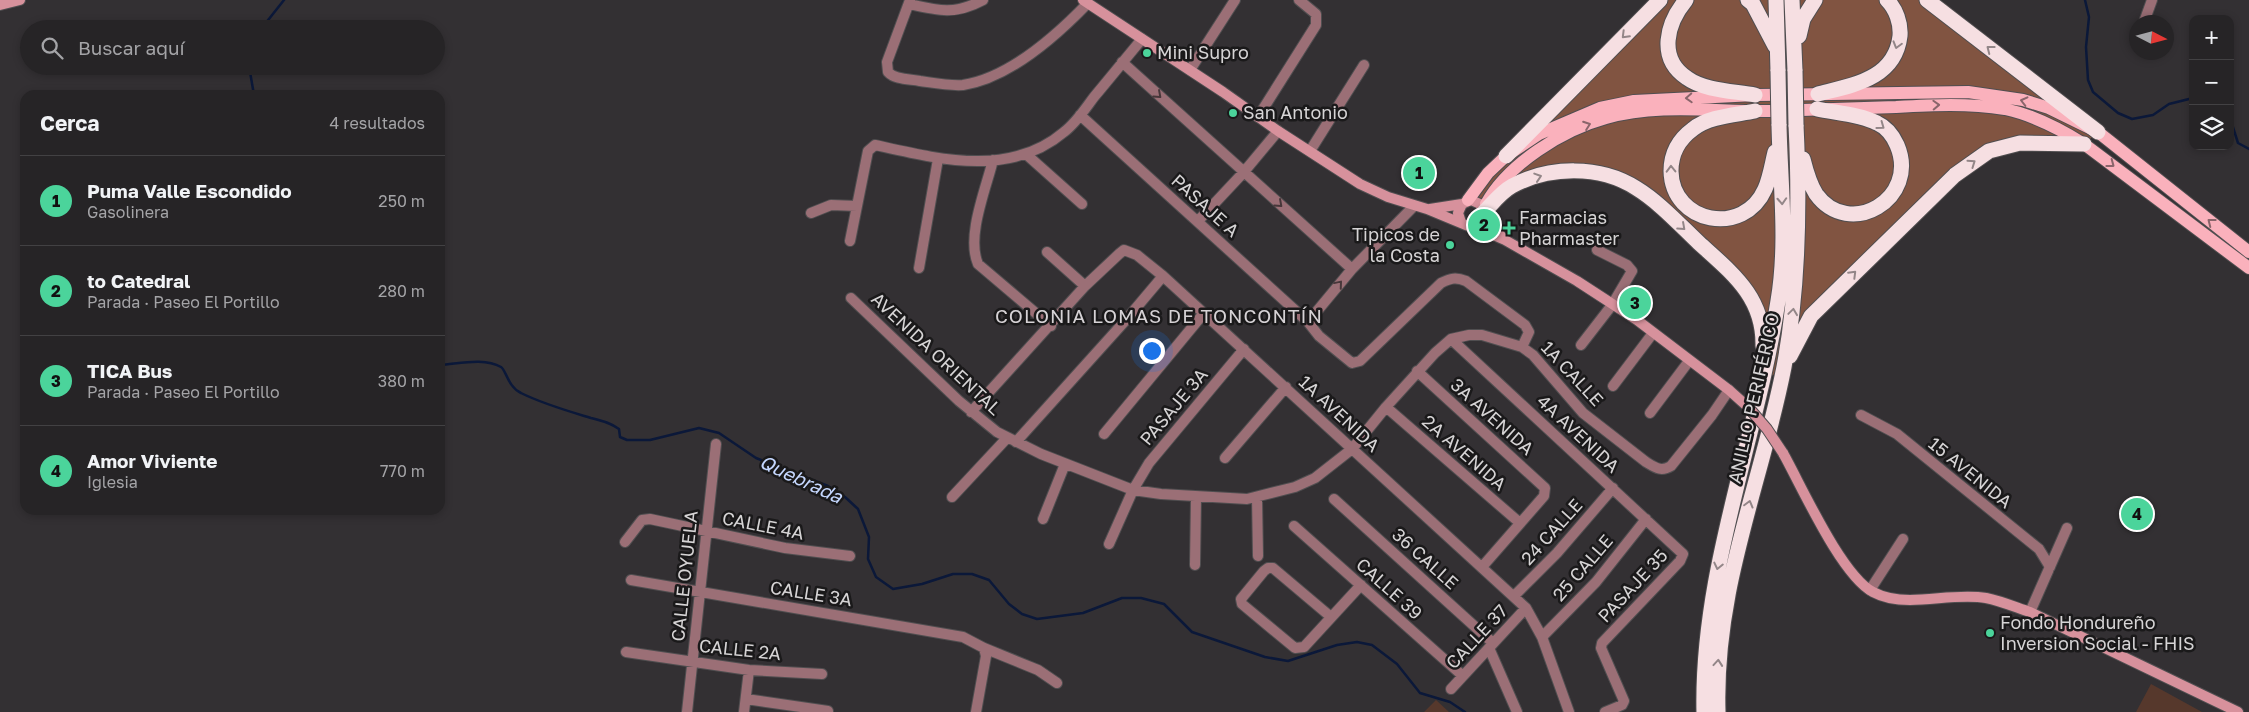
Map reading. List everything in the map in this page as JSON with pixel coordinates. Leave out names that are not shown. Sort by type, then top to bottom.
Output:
[{"type":"highway","points":[[1506,156],[1660,0]]},
{"type":"highway","points":[[1686,0],[1676,12],[1670,25],[1668,38],[1669,54],[1676,67],[1687,78],[1704,86],[1755,94]]},
{"type":"highway","points":[[1748,0],[1753,4],[1777,49]]},
{"type":"highway","name":"ANILLO PERIFÉRICO","points":[[1704,712],[1703,674],[1709,614],[1762,382],[1778,302],[1782,271],[1784,239],[1776,0]]},
{"type":"highway","name":"ANILLO PERIFÉRICO","points":[[1718,712],[1717,676],[1724,610],[1741,533],[1784,368],[1794,310],[1798,256],[1797,131],[1792,0]]},
{"type":"highway","points":[[1795,64],[1803,19],[1815,0]]},
{"type":"highway","points":[[1818,94],[1863,82],[1884,69],[1893,59],[1899,44],[1900,32],[1897,16],[1887,0]]},
{"type":"highway","points":[[1927,0],[2098,132]]},
{"type":"highway","points":[[1797,131],[1809,180],[1817,195],[1827,205],[1839,211],[1854,214],[1868,212],[1880,207],[1890,198],[1899,184],[1902,169],[1901,154],[1895,141],[1886,129],[1877,122],[1864,118],[1817,110]]},
{"type":"highway","points":[[1756,111],[1720,118],[1695,127],[1681,140],[1671,158],[1672,184],[1680,202],[1698,215],[1717,220],[1734,217],[1746,211],[1757,202],[1765,189],[1779,131]]},
{"type":"highway","points":[[1784,368],[1811,316],[1955,175],[1990,151],[2020,142],[2084,144]]},
{"type":"highway","points":[[1484,212],[1510,187],[1542,175],[1567,171],[1594,172],[1617,178],[1636,188],[1654,201],[1728,269],[1748,292],[1760,316],[1763,331],[1762,382]]},
{"type":"main road","points":[[0,5],[20,0]]},
{"type":"main road","points":[[1085,2],[1360,184],[1505,240],[1577,281],[1653,333],[1729,390],[1748,407],[1767,429],[1783,453],[1829,538],[1855,576],[1870,590],[1888,598],[1908,600],[1985,598],[2030,612],[2238,712]]},
{"type":"main road","points":[[1461,222],[1458,213],[1465,202],[1488,172],[1506,156],[1539,134],[1600,108],[1634,101],[1755,94],[1968,92],[2023,100],[2049,108],[2098,132],[2249,252]]},
{"type":"main road","points":[[1472,226],[1479,223],[1492,193],[1509,174],[1545,145],[1577,128],[1605,118],[1663,109],[1817,110],[1961,104],[2006,110],[2039,120],[2062,131],[2084,144],[2249,268]]},
{"type":"main road","points":[[1427,209],[1465,202],[1477,202],[1505,240]]},
{"type":"street","points":[[983,0],[970,7],[954,11],[935,10],[910,2],[887,62],[888,72],[895,77],[939,84],[961,85],[982,80],[1004,71],[1035,50],[1085,2]]},
{"type":"street","points":[[1190,70],[1235,0]]},
{"type":"street","points":[[1258,118],[1316,25],[1316,14],[1299,0]]},
{"type":"street","points":[[2147,15],[2152,0]]},
{"type":"street","points":[[850,241],[868,151],[871,146],[875,145],[938,158],[993,160],[1027,155],[1046,146],[1060,136],[1080,115],[1142,39]]},
{"type":"street","points":[[1122,62],[1243,173],[1352,269]]},
{"type":"street","points":[[1310,152],[1364,65]]},
{"type":"street","name":"PASAJE A","points":[[1080,115],[1308,322]]},
{"type":"street","points":[[1198,221],[1243,173],[1278,131]]},
{"type":"street","points":[[1027,155],[1082,204]]},
{"type":"street","points":[[918,268],[938,158]]},
{"type":"street","points":[[993,160],[975,230],[974,254],[978,264],[1051,326]]},
{"type":"street","points":[[812,214],[831,205],[857,206]]},
{"type":"street","points":[[1308,322],[1352,269],[1414,206]]},
{"type":"street","name":"1A AVENIDA","points":[[1085,286],[1124,250],[1137,255],[1163,276],[1526,608],[1542,637],[1569,712]]},
{"type":"street","points":[[1581,345],[1612,305],[1632,271],[1627,265],[1597,250]]},
{"type":"street","points":[[971,412],[1051,326],[1085,286],[1047,252]]},
{"type":"street","points":[[952,496],[1011,440],[1125,321],[1163,276]]},
{"type":"street","name":"1A CALLE","points":[[1308,322],[1319,336],[1352,363],[1356,364],[1441,283],[1459,278],[1466,281],[1528,329],[1528,335],[1522,347],[1533,355],[1583,413],[1657,469],[1664,470],[1671,466],[1729,390]]},
{"type":"street","name":"AVENIDA ORIENTAL","points":[[851,298],[971,412],[1011,440],[1065,464],[1133,490],[1196,497],[1247,499],[1295,487],[1315,478],[1352,449],[1418,371],[1451,339]]},
{"type":"street","points":[[1104,434],[1204,313]]},
{"type":"street","points":[[1613,386],[1653,333]]},
{"type":"street","points":[[1451,339],[1469,335],[1482,335],[1522,347]]},
{"type":"street","name":"4A AVENIDA","points":[[1451,339],[1683,554]]},
{"type":"street","name":"PASAJE 3A","points":[[1109,544],[1133,490],[1149,463],[1244,349]]},
{"type":"street","points":[[1650,413],[1689,361]]},
{"type":"street","name":"3A AVENIDA","points":[[1418,371],[1545,488],[1544,496],[1520,523]]},
{"type":"street","points":[[1225,458],[1286,388]]},
{"type":"street","name":"2A AVENIDA","points":[[1386,407],[1520,523]]},
{"type":"street","name":"15 AVENIDA","points":[[1861,415],[1897,434],[2038,550],[2050,567]]},
{"type":"street","name":"CALLE OYUELA","points":[[687,712],[716,444]]},
{"type":"street","points":[[1043,520],[1065,464]]},
{"type":"street","name":"24 CALLE","points":[[1514,596],[1557,553],[1613,488]]},
{"type":"street","points":[[1195,565],[1196,497]]},
{"type":"street","points":[[1257,497],[1258,556]]},
{"type":"street","name":"36 CALLE","points":[[1334,499],[1491,646]]},
{"type":"street","name":"CALLE 4A","points":[[625,542],[642,520],[650,519],[785,548],[850,556]]},
{"type":"street","name":"25 CALLE","points":[[1542,637],[1596,582],[1646,519]]},
{"type":"street","points":[[1482,567],[1520,523]]},
{"type":"street","name":"CALLE 39","points":[[1294,526],[1463,676]]},
{"type":"street","points":[[2030,612],[2067,528]]},
{"type":"street","points":[[1870,590],[1903,539]]},
{"type":"street","name":"PASAJE 35","points":[[1605,712],[1622,705],[1624,701],[1602,648],[1602,643],[1680,561],[1683,554]]},
{"type":"street","points":[[1331,617],[1273,568],[1268,568],[1241,599],[1242,604],[1294,648],[1304,647],[1361,585]]},
{"type":"street","name":"CALLE 3A","points":[[631,580],[963,636],[984,648],[1031,666],[1057,683]]},
{"type":"street","name":"CALLE 37","points":[[1451,689],[1526,608]]},
{"type":"street","points":[[1491,646],[1517,712]]},
{"type":"street","points":[[976,712],[986,656],[984,648]]},
{"type":"street","name":"CALLE 2A","points":[[626,652],[749,670],[822,674]]},
{"type":"street","points":[[744,712],[749,670]]},
{"type":"street","points":[[746,699],[828,711]]},
{"type":"shaded area","points":[[1660,0],[1927,0],[2098,132],[2084,144],[1990,151],[1811,316],[1784,368],[1762,382],[1763,331],[1748,292],[1617,178],[1542,175],[1483,209],[1475,201],[1488,173]]},
{"type":"shaded area","points":[[2151,684],[2202,712],[2136,712]]},
{"type":"shaded area","points":[[1436,700],[1449,712],[1424,712]]},
{"type":"waterway","name":"Quebrada","points":[[268,20],[284,0]]},
{"type":"waterway","points":[[2085,0],[2089,17],[2086,47],[2088,80],[2093,92],[2118,113],[2132,119],[2153,115],[2169,104],[2189,99]]},
{"type":"waterway","name":"Quebrada","points":[[251,75],[253,90]]},
{"type":"waterway","points":[[2234,130],[2238,143],[2249,149]]},
{"type":"waterway","name":"Quebrada","points":[[445,365],[479,362],[494,364],[503,369],[510,383],[521,393],[538,401],[609,423],[619,429],[620,437],[627,440],[650,440],[699,428],[719,433],[756,458],[828,486],[845,497],[858,509],[869,537],[868,559],[876,577],[893,589],[922,584],[953,574],[972,574],[989,580],[1009,604],[1022,614],[1037,619],[1083,613],[1122,598],[1141,598],[1164,604],[1192,632],[1265,657],[1288,661],[1337,645],[1357,642],[1372,645],[1397,664],[1420,693],[1450,702],[1465,712]]},
{"type":"place","name":"Mini Supro","points":[[1147,53]]},
{"type":"place","name":"San Antonio","points":[[1233,113]]},
{"type":"place","name":"Puma Valle Escondido","points":[[1419,173]]},
{"type":"place","name":"to Catedral","points":[[1484,225]]},
{"type":"place","name":"Farmacias Pharmaster","points":[[1509,228]]},
{"type":"place","name":"Tipicos de la Costa","points":[[1450,245]]},
{"type":"place","name":"TICA Bus","points":[[1635,303]]},
{"type":"place","name":"Amor Viviente","points":[[2137,514]]},
{"type":"place","name":"Fondo Hondureño Inversion Social - FHIS","points":[[1990,633]]},
{"type":"district","name":"COLONIA LOMAS DE TONCONTÍN","points":[[1159,316]]}]
